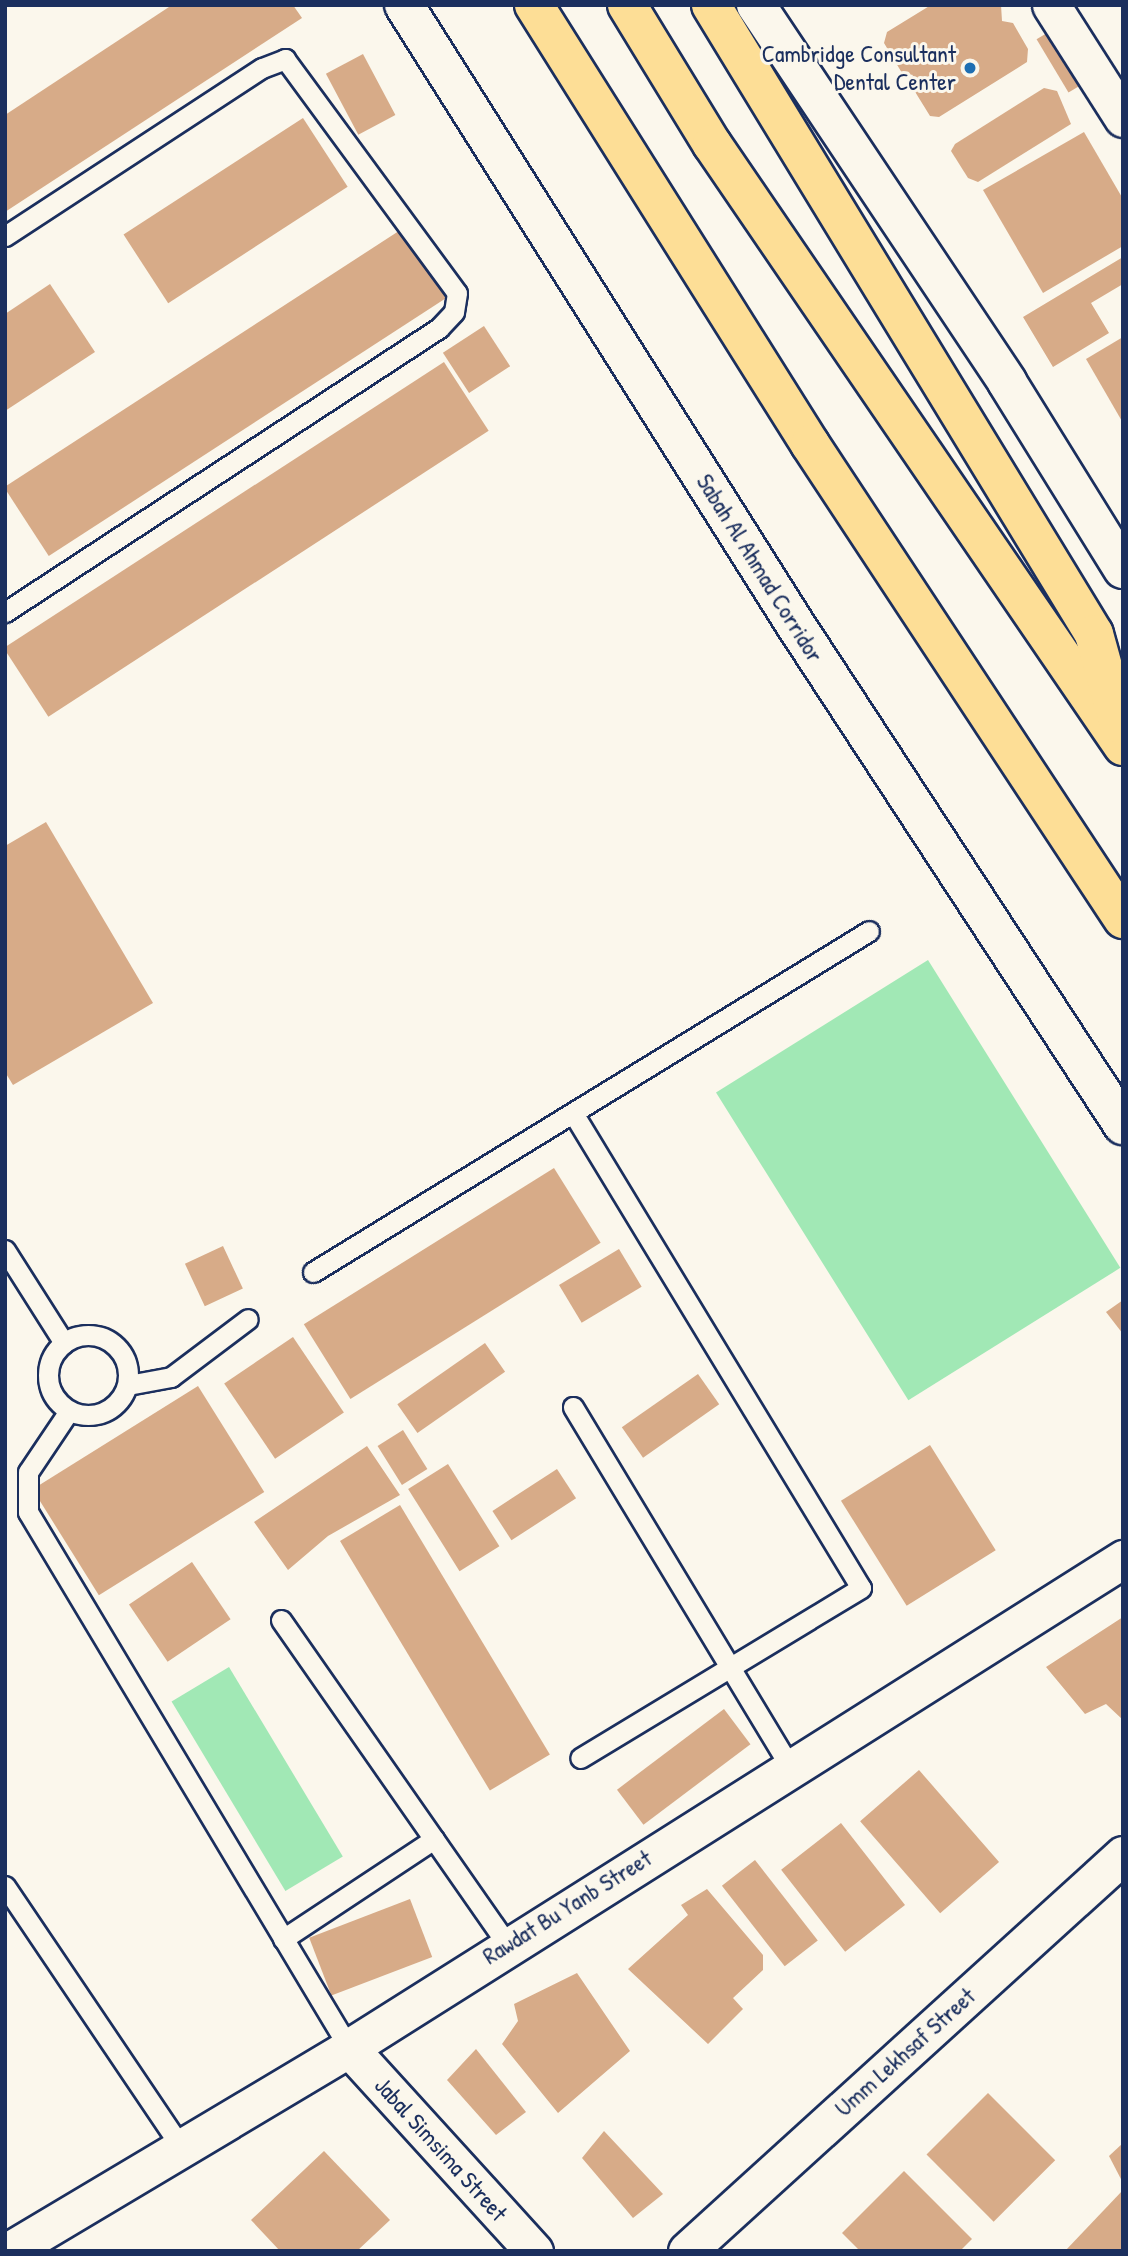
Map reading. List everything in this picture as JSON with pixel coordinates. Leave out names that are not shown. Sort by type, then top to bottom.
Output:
[{"type":"highway","points":[[534,5],[810,444],[1123,919]]},
{"type":"highway","points":[[626,5],[712,144],[1123,746]]},
{"type":"highway","points":[[711,5],[1094,634],[1123,736]]},
{"type":"street","name":"Sabah Al Ahmad Corridor","points":[[404,5],[795,624],[1123,1125]]},
{"type":"street","points":[[755,5],[1123,569]]},
{"type":"street","points":[[1051,5],[1123,118]]},
{"type":"street","name":"Rawdat Bu Yanb Street","points":[[9,2251],[349,2048],[507,1944],[1123,1559]]},
{"type":"street","name":"Umm Lekhsaf Street","points":[[687,2251],[1123,1855]]},
{"type":"street","name":"Jabal Simsima Street","points":[[349,2048],[534,2251]]},
{"type":"lane","points":[[5,236],[262,68],[285,59],[457,293],[454,312],[439,328],[5,611]]},
{"type":"lane","points":[[313,1272],[869,931]]},
{"type":"lane","points":[[573,1113],[861,1588],[580,1758]]},
{"type":"lane","points":[[5,1250],[65,1343]]},
{"type":"lane","points":[[69,1411],[105,1412],[128,1385],[172,1377],[248,1319]]},
{"type":"lane","points":[[69,1411],[48,1384],[51,1361],[65,1343],[88,1335],[111,1342],[126,1360],[128,1385]]},
{"type":"lane","points":[[573,1407],[790,1767]]},
{"type":"lane","points":[[69,1411],[28,1472],[28,1512],[349,2048]]},
{"type":"lane","points":[[281,1620],[507,1944]]},
{"type":"lane","points":[[283,1939],[434,1839]]},
{"type":"lane","points":[[5,1886],[182,2148]]},
{"type":"green space","points":[[928,960],[1120,1268],[908,1400],[716,1092]]},
{"type":"green space","points":[[229,1667],[343,1856],[285,1891],[172,1702]]},
{"type":"building","points":[[172,5],[293,5],[302,18],[5,212],[5,115]]},
{"type":"building","points":[[931,5],[1001,5],[1002,21],[1013,23],[1028,49],[1027,62],[939,117],[930,116],[909,82],[913,75],[902,73],[884,43],[887,32]]},
{"type":"building","points":[[1052,30],[1084,83],[1069,92],[1037,39]]},
{"type":"building","points":[[363,54],[395,115],[358,135],[326,74]]},
{"type":"building","points":[[1044,88],[1057,91],[1071,124],[978,182],[968,178],[951,151],[955,144]]},
{"type":"building","points":[[303,118],[348,187],[168,303],[124,235]]},
{"type":"building","points":[[1084,132],[1123,199],[1123,246],[1043,293],[983,190]]},
{"type":"building","points":[[405,227],[450,296],[49,556],[5,487]]},
{"type":"building","points":[[1123,257],[1123,284],[1091,303],[1109,333],[1053,367],[1023,317]]},
{"type":"building","points":[[50,284],[95,352],[5,411],[5,314]]},
{"type":"building","points":[[484,326],[510,366],[469,393],[443,353]]},
{"type":"building","points":[[1123,337],[1123,423],[1086,359]]},
{"type":"building","points":[[444,362],[489,431],[48,717],[5,647]]},
{"type":"building","points":[[46,822],[153,1003],[13,1085],[5,1072],[5,846]]},
{"type":"building","points":[[554,1168],[601,1243],[350,1399],[304,1324]]},
{"type":"building","points":[[223,1246],[243,1289],[205,1306],[185,1264]]},
{"type":"building","points":[[619,1249],[642,1287],[582,1323],[559,1285]]},
{"type":"building","points":[[1123,1300],[1123,1334],[1106,1312]]},
{"type":"building","points":[[293,1337],[344,1412],[275,1459],[224,1383]]},
{"type":"building","points":[[485,1343],[505,1372],[417,1433],[397,1404]]},
{"type":"building","points":[[698,1374],[719,1404],[643,1458],[622,1427]]},
{"type":"building","points":[[198,1386],[264,1492],[99,1595],[33,1489]]},
{"type":"building","points":[[403,1430],[427,1469],[402,1485],[378,1446]]},
{"type":"building","points":[[930,1445],[996,1550],[907,1606],[841,1501]]},
{"type":"building","points":[[367,1446],[400,1495],[328,1536],[288,1570],[254,1522]]},
{"type":"building","points":[[448,1464],[499,1546],[460,1571],[408,1489]]},
{"type":"building","points":[[557,1469],[576,1498],[511,1540],[492,1511]]},
{"type":"building","points":[[400,1505],[550,1754],[490,1790],[340,1541]]},
{"type":"building","points":[[192,1562],[231,1619],[168,1662],[129,1604]]},
{"type":"building","points":[[1123,1617],[1123,1720],[1106,1704],[1085,1714],[1046,1667]]},
{"type":"building","points":[[724,1709],[750,1744],[643,1825],[617,1790]]},
{"type":"building","points":[[919,1770],[999,1862],[940,1913],[860,1821]]},
{"type":"building","points":[[841,1823],[905,1905],[845,1952],[781,1870]]},
{"type":"building","points":[[755,1860],[818,1940],[785,1966],[722,1886]]},
{"type":"building","points":[[707,1889],[763,1955],[763,1970],[733,1998],[743,2009],[708,2044],[628,1969],[688,1915],[681,1905]]},
{"type":"building","points":[[410,1899],[432,1957],[331,1996],[309,1938]]},
{"type":"building","points":[[577,1973],[630,2051],[558,2113],[502,2044],[518,2021],[514,2004]]},
{"type":"building","points":[[476,2049],[526,2112],[496,2135],[447,2080]]},
{"type":"building","points":[[988,2093],[1055,2160],[994,2222],[926,2155]]},
{"type":"building","points":[[604,2131],[663,2194],[633,2218],[582,2158]]},
{"type":"building","points":[[1123,2143],[1123,2183],[1109,2156]]},
{"type":"building","points":[[324,2151],[390,2220],[357,2251],[280,2251],[251,2220]]},
{"type":"building","points":[[904,2171],[972,2239],[960,2251],[860,2251],[842,2233]]},
{"type":"building","points":[[1123,2190],[1123,2251],[1065,2251]]},
{"type":"place","name":"Cambridge Consultant Dental Center","points":[[970,68]]}]
